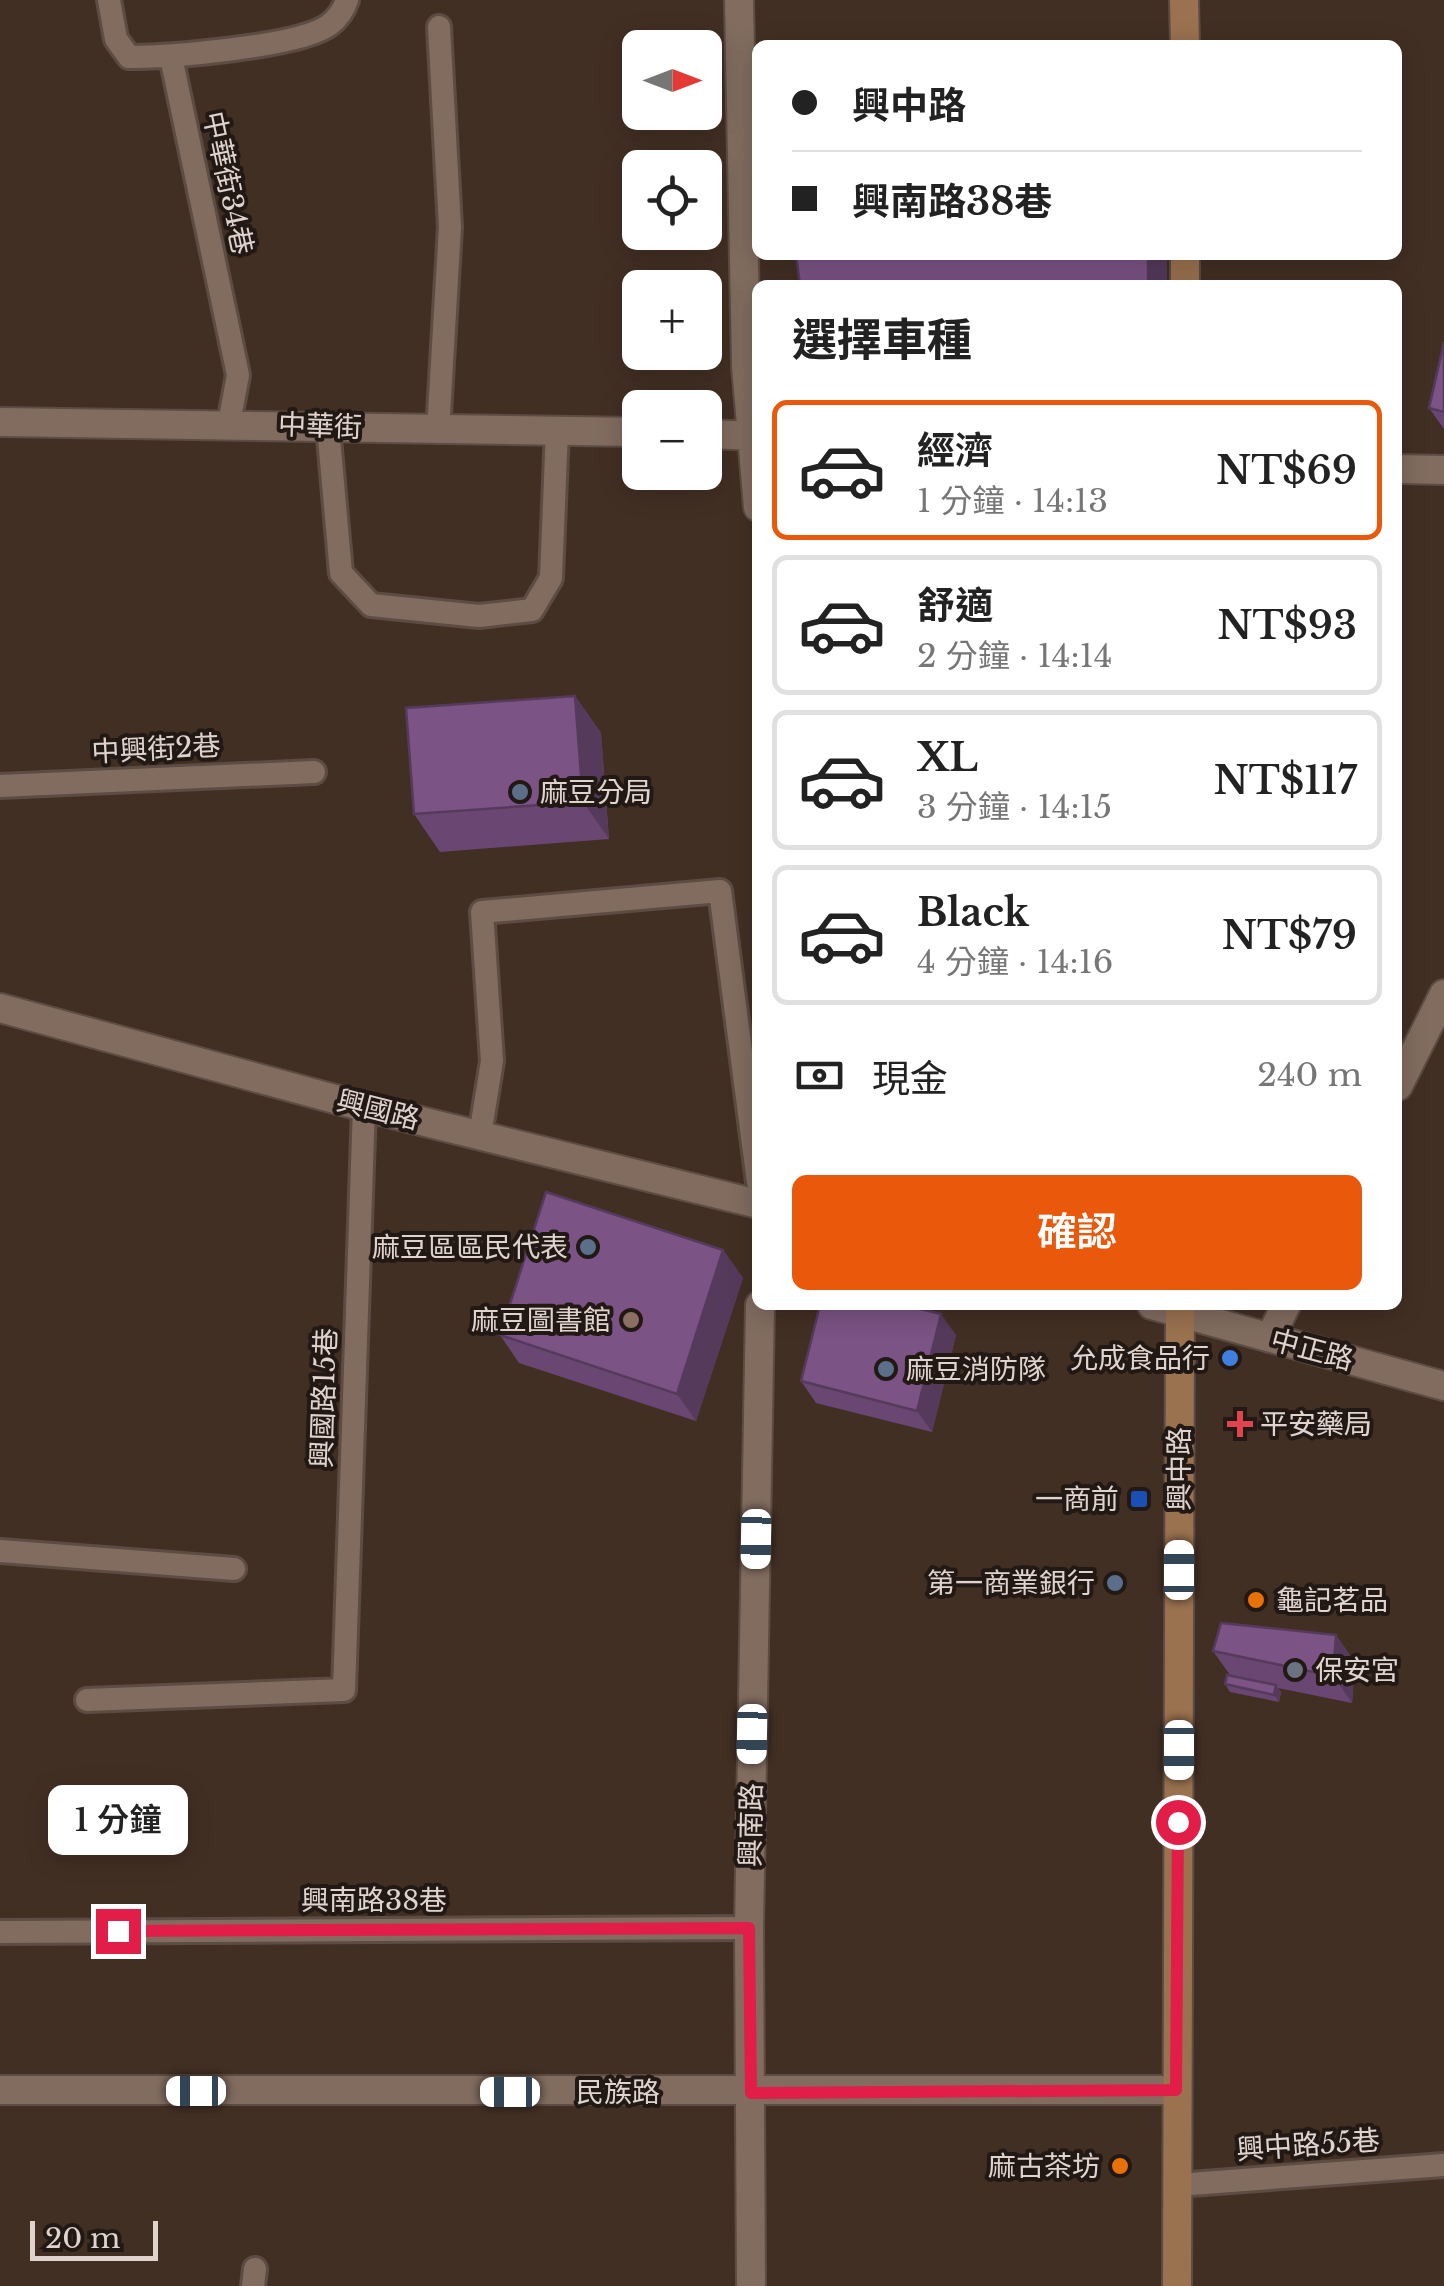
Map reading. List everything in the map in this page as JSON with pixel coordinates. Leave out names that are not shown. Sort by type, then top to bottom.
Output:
[{"type":"main road","points":[[1184,0],[1184,40]]},
{"type":"main road","name":"興中路","points":[[1171,1310],[1177,2286]]},
{"type":"street","points":[[739,0],[752,404]]},
{"type":"street","name":"中華街","points":[[0,422],[622,432]]},
{"type":"street","points":[[722,434],[752,435]]},
{"type":"street","points":[[1402,469],[1444,470]]},
{"type":"street","points":[[1402,1078],[1444,994]]},
{"type":"street","name":"興國路","points":[[0,1008],[364,1107],[752,1203]]},
{"type":"street","name":"興南路","points":[[750,2286],[749,1928],[760,1310]]},
{"type":"street","name":"中正路","points":[[1178,1310],[1444,1386]]},
{"type":"street","points":[[1270,1338],[1284,1310]]},
{"type":"street","name":"民族路","points":[[0,2090],[1176,2090]]},
{"type":"lane","points":[[109,0],[116,39],[129,56],[171,57],[283,39],[328,27],[347,0]]},
{"type":"lane","points":[[438,431],[450,227],[439,28]]},
{"type":"lane","name":"中華街34巷","points":[[171,57],[238,375],[229,423]]},
{"type":"lane","points":[[328,426],[341,573],[371,605],[479,616],[532,610],[550,578],[557,430]]},
{"type":"lane","name":"中興街2巷","points":[[0,786],[314,772]]},
{"type":"lane","points":[[480,1135],[492,1061],[482,912],[720,891],[752,1136]]},
{"type":"lane","name":"興國路15巷","points":[[87,1700],[344,1690],[364,1107]]},
{"type":"lane","points":[[0,1551],[234,1569]]},
{"type":"lane","name":"興南路38巷","points":[[0,1932],[749,1928]]},
{"type":"lane","name":"興中路55巷","points":[[1177,2185],[1444,2166]]},
{"type":"building","points":[[797,260],[1148,260],[1148,280],[799,280]]},
{"type":"building","points":[[1444,342],[1444,412],[1429,408]]},
{"type":"building","points":[[575,696],[583,802],[414,814],[406,708]]},
{"type":"building","name":"麻豆圖書館","points":[[546,1192],[723,1250],[677,1394],[500,1335]]},
{"type":"building","name":"麻豆消防隊","points":[[819,1310],[925,1310],[941,1314],[917,1411],[801,1381]]},
{"type":"building","points":[[1221,1623],[1336,1635],[1333,1676],[1213,1651]]},
{"type":"building","points":[[1227,1675],[1276,1685],[1274,1695],[1225,1684]]},
{"type":"place","name":"麻豆分局","points":[[520,792]]},
{"type":"place","name":"麻豆區區民代表","points":[[588,1247]]},
{"type":"place","name":"麻豆圖書館","points":[[631,1320]]},
{"type":"place","name":"允成食品行","points":[[1230,1358]]},
{"type":"place","name":"麻豆消防隊","points":[[886,1369]]},
{"type":"place","name":"平安藥局","points":[[1240,1424]]},
{"type":"place","name":"一商前","points":[[1139,1499]]},
{"type":"place","name":"第一商業銀行","points":[[1115,1583]]},
{"type":"place","name":"龜記茗品","points":[[1256,1600]]},
{"type":"place","name":"保安宮","points":[[1295,1670]]},
{"type":"place","name":"麻古茶坊","points":[[1120,2166]]},
{"type":"route","points":[[118,1931],[749,1928],[751,2093],[1176,2090],[1178,1822]]}]
